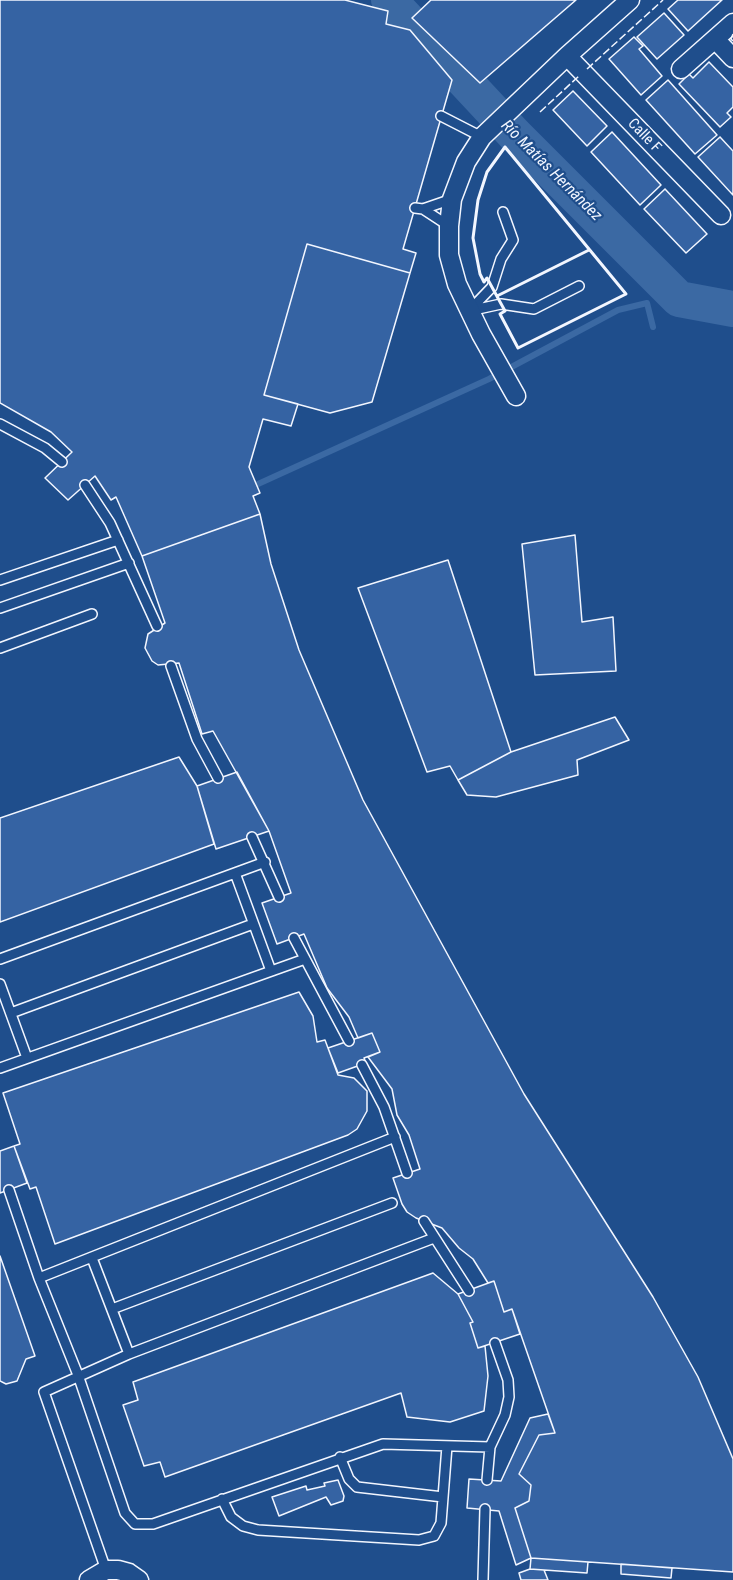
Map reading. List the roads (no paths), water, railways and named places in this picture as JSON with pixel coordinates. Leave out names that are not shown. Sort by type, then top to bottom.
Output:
[{"type":"street","points":[[514,393],[496,363],[457,284],[449,255],[452,199],[466,162],[488,132],[567,56],[630,0]]},
{"type":"street","points":[[681,69],[733,22]]},
{"type":"street","points":[[715,39],[733,58]]},
{"type":"street","name":"Calle F","points":[[567,56],[721,215]]},
{"type":"street","points":[[89,1580],[106,1570],[129,1573],[144,1580]]},
{"type":"lane","points":[[441,116],[488,132]]},
{"type":"lane","points":[[449,226],[419,208],[452,199]]},
{"type":"lane","points":[[469,310],[492,287],[501,259],[513,240],[502,212]]},
{"type":"lane","points":[[469,310],[501,304],[534,309],[579,286]]},
{"type":"lane","points":[[0,424],[18,431],[62,462]]},
{"type":"lane","points":[[85,485],[99,503],[118,540],[157,626]]},
{"type":"lane","points":[[0,580],[118,540]]},
{"type":"lane","points":[[0,608],[129,563]]},
{"type":"lane","points":[[0,648],[92,614]]},
{"type":"lane","points":[[171,666],[197,739],[218,778]]},
{"type":"lane","points":[[252,837],[279,897]]},
{"type":"lane","points":[[0,959],[265,862]]},
{"type":"lane","points":[[235,873],[271,971]]},
{"type":"lane","points":[[11,1013],[253,924]]},
{"type":"lane","points":[[294,938],[349,1041]]},
{"type":"lane","points":[[0,1068],[305,958]]},
{"type":"lane","points":[[0,984],[27,1058]]},
{"type":"lane","points":[[362,1065],[377,1089],[407,1173]]},
{"type":"lane","points":[[39,1278],[395,1137]]},
{"type":"lane","points":[[9,1190],[39,1278],[78,1375],[125,1513],[135,1524],[153,1524],[383,1443],[490,1447]]},
{"type":"lane","points":[[112,1309],[392,1203]]},
{"type":"lane","points":[[424,1221],[469,1291]]},
{"type":"lane","points":[[106,1570],[44,1392],[129,1354],[434,1238]]},
{"type":"lane","points":[[92,1258],[129,1354]]},
{"type":"lane","points":[[488,1480],[490,1447],[505,1415],[509,1397],[508,1380],[495,1343]]},
{"type":"lane","points":[[222,1499],[231,1517],[243,1526],[258,1530],[419,1539],[434,1536],[441,1523],[447,1446]]},
{"type":"lane","points":[[340,1457],[349,1479],[357,1487],[443,1497]]},
{"type":"lane","points":[[483,1580],[485,1509]]},
{"type":"waterway","name":"Río Matías Hernández","points":[[389,0],[515,135],[679,299],[733,309]]},
{"type":"waterway","points":[[258,484],[489,379],[618,310],[647,303],[653,327]]}]
